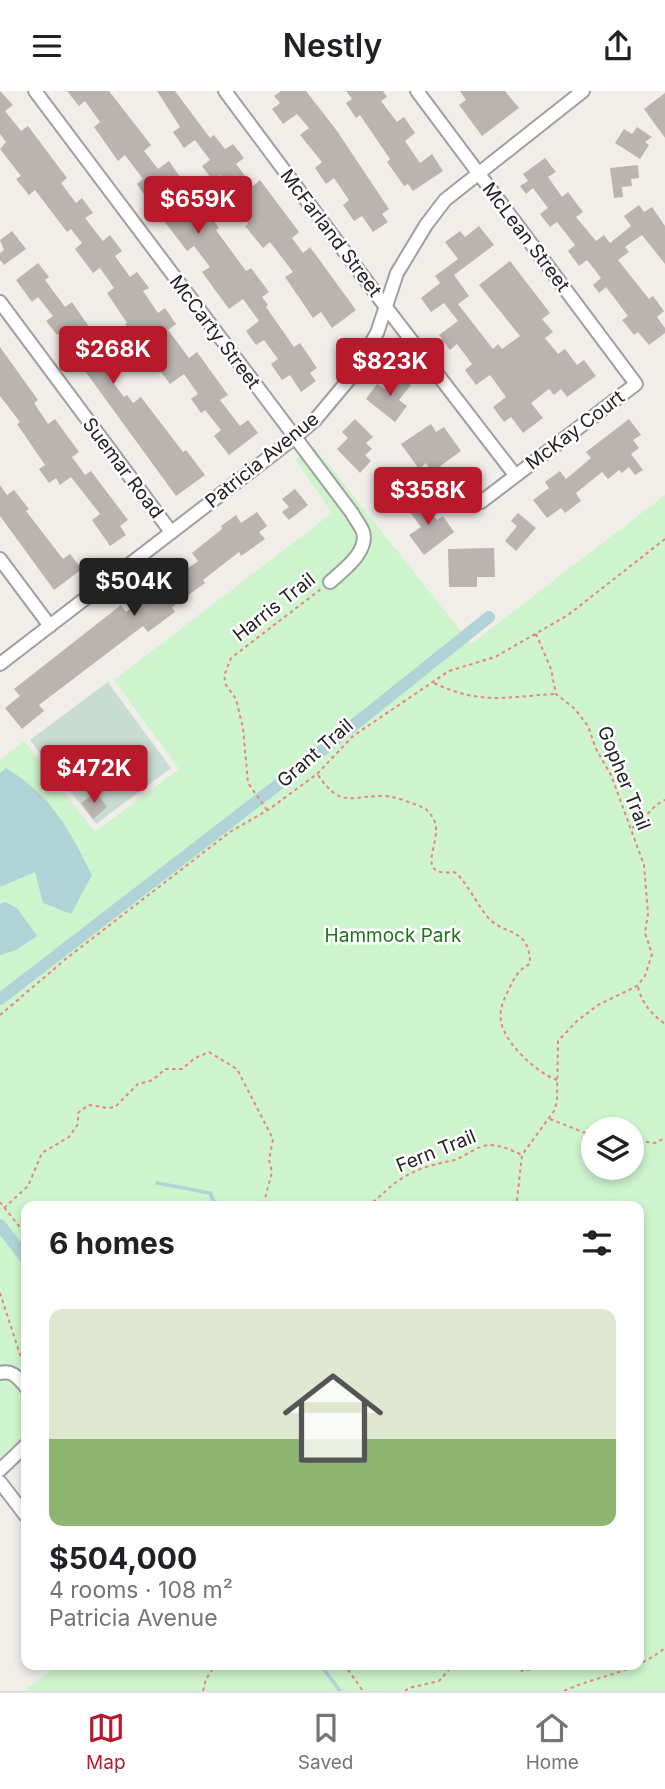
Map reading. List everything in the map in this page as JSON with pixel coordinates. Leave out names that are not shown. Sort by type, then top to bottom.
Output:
[{"type":"street","name":"McCarty Street","points":[[35,91],[352,513],[363,532],[364,542],[354,560],[330,582]]},
{"type":"street","name":"McFarland Street","points":[[225,91],[515,475]]},
{"type":"street","name":"McLean Street","points":[[417,91],[636,384]]},
{"type":"street","name":"Patricia Avenue","points":[[0,664],[315,420],[351,377],[377,333],[397,274],[426,225],[445,200],[583,91]]},
{"type":"street","name":"Suemar Road","points":[[0,302],[171,532]]},
{"type":"street","name":"McKay Court","points":[[481,502],[636,384]]},
{"type":"street","points":[[0,559],[50,625]]},
{"type":"street","points":[[0,1373],[8,1372],[21,1382]]},
{"type":"street","points":[[0,1470],[21,1450]]},
{"type":"street","points":[[0,1482],[21,1509]]},
{"type":"path","name":"Grant Trail","points":[[0,1016],[67,958],[230,832],[317,774],[353,736],[449,671],[495,657],[568,615],[665,539]]},
{"type":"path","name":"Harris Trail","points":[[267,809],[248,783],[243,728],[236,699],[226,685],[226,668],[231,658],[330,582]]},
{"type":"path","points":[[432,682],[479,699],[556,694],[551,669],[536,633]]},
{"type":"path","name":"Gopher Trail","points":[[556,694],[575,709],[588,726],[596,749],[611,775],[644,865],[648,913],[645,933],[652,954],[645,977],[637,986]]},
{"type":"path","points":[[317,774],[337,795],[352,800],[386,796],[426,809],[436,825],[431,863],[435,870],[458,875],[486,915],[494,923],[511,930],[525,942],[530,951],[530,964],[521,968],[501,1006],[501,1022],[509,1038],[529,1063],[547,1077],[557,1080]]},
{"type":"path","points":[[631,828],[640,823],[657,803],[665,800]]},
{"type":"path","points":[[516,1201],[522,1155],[549,1118],[557,1101],[558,1041],[577,1021],[598,1005],[637,986],[641,1000],[665,1024]]},
{"type":"path","points":[[4,1208],[28,1186],[42,1153],[69,1137],[78,1124],[78,1113],[83,1109],[89,1105],[115,1107],[138,1084],[153,1080],[165,1069],[181,1069],[195,1058],[209,1052],[237,1069],[273,1139],[269,1160],[272,1172],[264,1201]]},
{"type":"path","points":[[549,1118],[581,1131]]},
{"type":"path","points":[[644,1142],[655,1143],[665,1138]]},
{"type":"path","name":"Fern Trail","points":[[375,1201],[403,1177],[442,1161],[453,1161],[481,1147],[489,1145],[510,1149],[522,1155]]},
{"type":"path","points":[[0,1202],[21,1229]]},
{"type":"path","points":[[0,1293],[21,1360]]},
{"type":"path","points":[[644,1664],[665,1648]]},
{"type":"path","points":[[203,1691],[212,1670]]},
{"type":"path","points":[[348,1670],[363,1691]]},
{"type":"path","points":[[405,1691],[439,1681],[449,1670]]},
{"type":"path","points":[[564,1691],[627,1670]]},
{"type":"green space","name":"Hammock Park","points":[[314,446],[471,644],[665,495],[665,1691],[24,1691],[51,1670],[644,1670],[644,1201],[21,1201],[21,1462],[0,1477],[0,760],[24,741],[95,832],[179,769],[114,680],[332,513],[295,459]]},
{"type":"green space","points":[[109,681],[171,768],[96,824],[30,740]]},
{"type":"water","points":[[6,768],[22,778],[57,814],[92,875],[71,914],[43,903],[35,872],[0,887],[0,773]]},
{"type":"water","points":[[5,902],[17,908],[37,936],[16,950],[0,955],[0,904]]},
{"type":"building","points":[[0,91],[13,105],[5,111],[21,131],[28,126],[67,178],[61,183],[76,203],[82,198],[93,213],[85,218],[103,241],[110,235],[122,251],[115,256],[130,277],[137,272],[149,288],[143,291],[158,313],[165,308],[176,324],[168,330],[189,358],[197,352],[228,395],[220,400],[240,426],[248,420],[258,433],[229,455],[214,436],[221,430],[205,410],[201,413],[191,399],[198,394],[184,374],[170,384],[125,324],[127,323],[107,293],[114,288],[100,268],[93,273],[75,249],[82,243],[71,229],[67,232],[35,190],[29,195],[16,179],[21,176],[0,149],[6,142],[0,134]]},
{"type":"building","points":[[67,91],[109,91],[151,145],[144,151],[158,169],[169,161],[180,177],[172,183],[183,198],[178,202],[194,224],[208,213],[219,228],[216,230],[246,271],[251,268],[269,292],[262,297],[268,305],[266,307],[294,347],[300,343],[317,368],[310,373],[316,381],[301,392],[290,375],[282,380],[271,364],[278,359],[264,340],[256,345],[246,331],[259,321],[243,299],[229,309],[202,272],[210,267],[194,246],[187,251],[164,221],[171,216],[156,194],[148,200],[137,184],[143,179],[125,155],[118,161],[94,127],[100,122],[85,101],[79,106]]},
{"type":"building","points":[[157,91],[175,91],[210,138],[214,135],[225,149],[233,144],[244,158],[236,164],[253,186],[260,180],[299,232],[292,238],[303,253],[310,247],[356,310],[332,328],[321,312],[313,318],[285,277],[293,272],[270,242],[263,248],[245,226],[248,224],[225,194],[232,189],[221,175],[213,181],[202,166],[210,160],[195,140],[184,148],[173,132],[180,127]]},
{"type":"building","points":[[281,91],[306,91],[337,131],[389,209],[382,214],[388,222],[373,232],[362,216],[354,221],[343,205],[349,200],[334,178],[326,184],[315,168],[322,162],[300,135],[309,128],[297,114],[283,124],[272,109],[280,103],[274,96]]},
{"type":"building","points":[[346,91],[383,91],[387,97],[381,101],[397,122],[404,117],[415,133],[405,141],[420,163],[432,154],[443,171],[413,191],[408,184],[404,186],[387,162],[390,159],[360,115],[356,118],[346,103],[352,99]]},
{"type":"building","points":[[460,91],[505,91],[519,108],[482,136],[459,105],[466,100]]},
{"type":"building","points":[[665,93],[665,138],[644,109]]},
{"type":"building","points":[[637,127],[652,137],[645,142],[649,145],[640,159],[615,143],[624,129],[632,134]]},
{"type":"building","points":[[545,158],[556,172],[548,177],[562,197],[568,192],[583,212],[576,217],[596,241],[604,235],[610,243],[631,226],[624,216],[639,205],[644,212],[652,207],[665,226],[665,264],[642,235],[625,247],[629,252],[618,260],[649,299],[653,296],[664,311],[657,317],[665,328],[665,333],[649,345],[638,332],[634,335],[622,320],[628,316],[606,287],[599,293],[593,285],[601,278],[587,260],[579,266],[568,251],[575,245],[557,222],[550,227],[540,214],[548,208],[533,188],[526,194],[520,186],[528,181],[523,174]]},
{"type":"building","points":[[638,165],[639,178],[631,179],[632,186],[622,187],[623,197],[614,198],[610,168]]},
{"type":"building","points":[[479,226],[494,245],[454,275],[469,296],[458,304],[493,349],[498,344],[502,349],[520,336],[479,285],[510,261],[550,313],[542,319],[553,332],[545,338],[558,354],[565,349],[577,365],[584,360],[596,376],[567,397],[561,389],[554,395],[549,389],[531,403],[543,418],[523,433],[511,417],[504,422],[493,407],[506,397],[490,375],[476,385],[465,370],[472,364],[457,344],[450,350],[439,335],[458,321],[444,303],[431,312],[421,298],[440,283],[435,276],[458,259],[445,242],[460,231],[465,237]]},
{"type":"building","points":[[12,231],[26,249],[4,265],[0,260],[0,253],[4,250],[0,240]]},
{"type":"building","points":[[38,263],[49,277],[45,280],[65,307],[72,302],[104,349],[100,351],[115,371],[108,376],[124,397],[127,395],[133,403],[141,397],[183,452],[186,450],[205,475],[176,496],[46,321],[53,316],[38,297],[32,302],[16,280]]},
{"type":"building","points":[[0,347],[38,400],[34,403],[48,424],[55,419],[79,452],[72,457],[85,475],[91,471],[128,520],[120,526],[126,535],[110,546],[92,520],[100,514],[71,477],[60,485],[56,478],[49,483],[39,469],[45,465],[17,424],[20,422],[0,396]]},
{"type":"building","points":[[397,374],[411,385],[399,400],[407,406],[395,422],[366,399],[377,384],[385,389]]},
{"type":"building","points":[[355,419],[373,437],[366,443],[372,449],[365,455],[371,461],[360,473],[337,449],[348,438],[342,432]]},
{"type":"building","points":[[629,419],[641,435],[633,440],[639,448],[631,454],[643,470],[635,475],[629,467],[622,473],[619,470],[608,479],[602,472],[576,493],[581,501],[565,513],[561,508],[547,518],[533,500],[549,488],[545,482],[560,471],[566,479],[591,458],[586,452]]},
{"type":"building","points":[[431,424],[436,432],[444,427],[461,451],[432,472],[426,463],[419,469],[401,444]]},
{"type":"building","points":[[0,485],[7,495],[14,490],[29,509],[26,511],[63,559],[70,554],[82,569],[54,590],[0,516]]},
{"type":"building","points":[[295,489],[308,505],[289,520],[282,512],[289,507],[282,499]]},
{"type":"building","points":[[419,497],[437,520],[443,516],[454,532],[424,555],[409,535],[421,527],[406,507]]},
{"type":"building","points":[[257,512],[267,526],[259,532],[265,539],[241,556],[239,552],[203,580],[205,583],[172,607],[175,612],[148,632],[143,626],[39,705],[44,711],[22,729],[5,708],[20,696],[14,689],[121,605],[126,612],[144,598],[138,590],[152,580],[159,590],[198,561],[192,553],[236,515],[241,523]]},
{"type":"building","points":[[518,513],[536,528],[516,551],[505,541],[517,526],[511,521]]},
{"type":"building","points":[[494,548],[495,577],[477,577],[477,587],[449,587],[448,549]]},
{"type":"building","points":[[96,792],[107,807],[93,819],[81,803]]},
{"type":"waterway","points":[[0,999],[305,764],[489,617]]},
{"type":"waterway","points":[[157,1183],[210,1193],[214,1201]]},
{"type":"waterway","points":[[0,1225],[21,1252]]},
{"type":"waterway","points":[[324,1670],[340,1691]]}]
